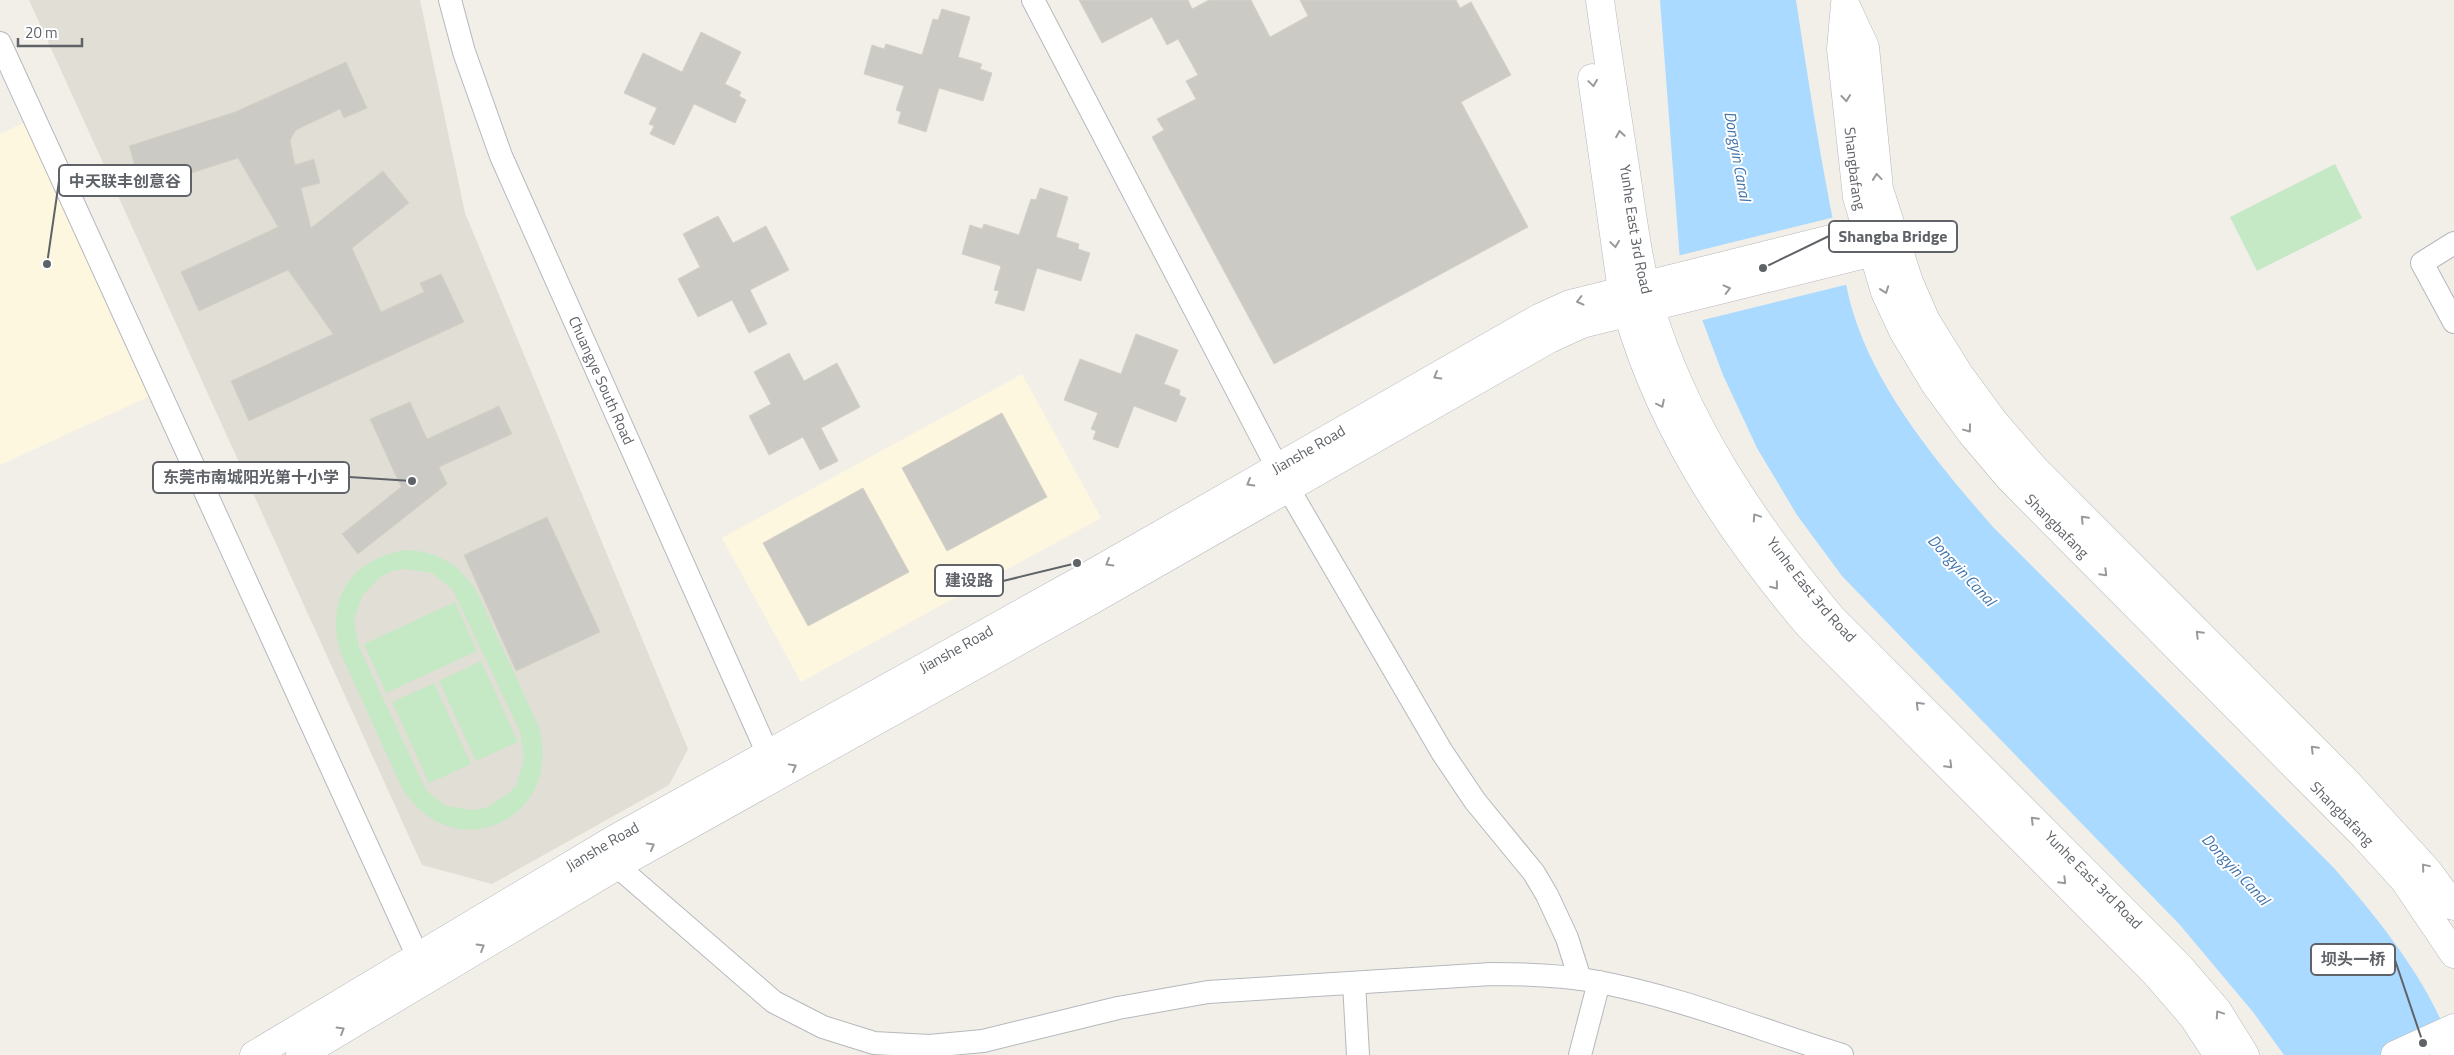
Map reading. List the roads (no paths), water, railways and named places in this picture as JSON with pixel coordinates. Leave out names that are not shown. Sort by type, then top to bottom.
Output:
[{"type":"street","name":"Chuangye South Road","points":[[450,0],[464,52],[501,156],[768,754]]},
{"type":"street","points":[[1033,0],[1283,478],[1442,752],[1475,801],[1534,872],[1548,895],[1589,981],[1580,1055]]},
{"type":"street","name":"Yunhe East 3rd Road","points":[[1581,0],[1637,300],[1666,352],[1702,430],[1731,481],[1795,574],[1832,618],[2178,966],[2217,1010],[2245,1055]]},
{"type":"street","name":"Yunhe East 3rd Road","points":[[1600,0],[1637,300],[1642,359],[1678,437],[1707,488],[1771,581],[1808,625],[2155,973],[2193,1017],[2218,1055]]},
{"type":"street","name":"Shangbafang","points":[[1845,2],[1841,49],[1857,197],[1885,292],[1903,331],[1935,384],[1971,433],[2010,479],[2358,829],[2404,880],[2454,954]]},
{"type":"street","points":[[0,43],[418,957]]},
{"type":"street","name":"Jianshe Road","points":[[300,1055],[617,866],[1283,478],[1539,318],[1570,304],[1637,300],[1871,241]]},
{"type":"street","name":"Shangbafang","points":[[1871,241],[1909,282],[1926,320],[1959,374],[1995,423],[2034,468],[2346,781],[2428,870],[2454,906]]},
{"type":"street","points":[[2454,243],[2422,263],[2454,322]]},
{"type":"street","name":"Jianshe Road","points":[[254,1055],[613,840],[768,754],[1283,478]]},
{"type":"street","points":[[617,866],[774,1002],[822,1027],[874,1043],[920,1046],[956,1045],[983,1041],[1118,1008],[1208,992],[1490,974],[1531,974],[1589,981],[1660,997],[1842,1055]]},
{"type":"street","points":[[1354,982],[1358,1055]]},
{"type":"street","points":[[2395,1055],[2450,1041]]},
{"type":"water","name":"Dongyin Canal","points":[[1660,0],[1796,0],[1825,176],[1852,309],[1876,368],[1893,397],[1911,425],[1951,478],[1993,527],[2352,888],[2404,956],[2419,980],[2445,1030],[2454,1055],[2284,1055],[2253,1012],[2180,925],[1842,576],[1797,515],[1757,448],[1723,375],[1680,261]]},
{"type":"place","name":"中天联丰创意谷","points":[[47,264]]},
{"type":"place","name":"Shangba Bridge","points":[[1763,268]]},
{"type":"place","name":"东莞市南城阳光第十小学","points":[[412,481]]},
{"type":"place","name":"建设路","points":[[1077,563]]},
{"type":"place","name":"坝头一桥","points":[[2423,1043]]}]
